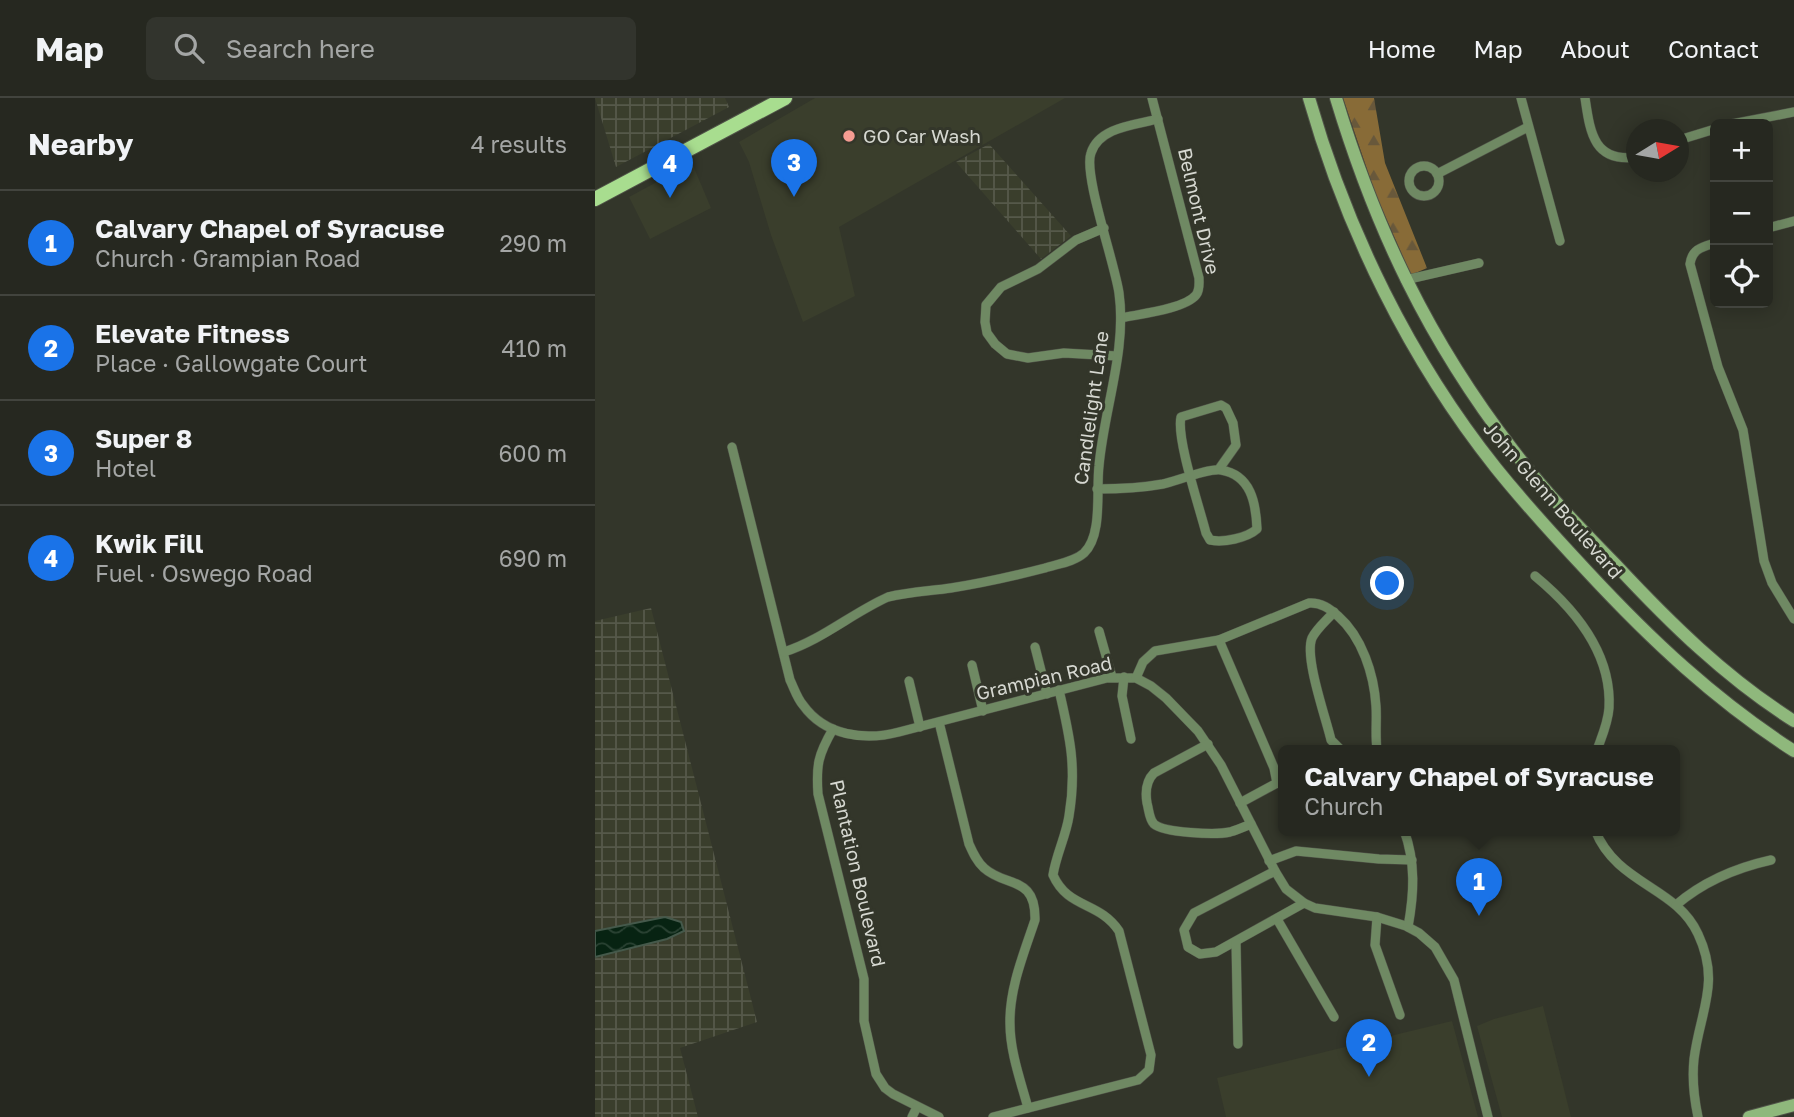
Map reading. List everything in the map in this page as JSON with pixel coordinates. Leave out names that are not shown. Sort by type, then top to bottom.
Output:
[{"type":"main road","points":[[595,199],[785,98]]},
{"type":"main road","name":"John Glenn Boulevard","points":[[1310,98],[1337,184],[1382,288],[1433,377],[1473,437],[1553,535],[1677,662],[1738,714],[1794,751]]},
{"type":"main road","name":"John Glenn Boulevard","points":[[1336,98],[1363,185],[1379,225],[1405,280],[1448,357],[1480,406],[1554,500],[1703,653],[1747,689],[1794,722]]},
{"type":"main road","points":[[1749,1117],[1794,1105]]},
{"type":"street","name":"Belmont Drive","points":[[1121,318],[1185,303],[1195,297],[1199,290],[1199,278],[1152,98]]},
{"type":"street","points":[[1521,98],[1560,241]]},
{"type":"street","points":[[1585,98],[1590,131],[1598,146],[1615,156],[1626,157]]},
{"type":"street","points":[[1758,119],[1794,112]]},
{"type":"street","name":"Candlelight Lane","points":[[784,652],[817,640],[869,606],[888,597],[1016,575],[1069,561],[1082,555],[1092,542],[1095,533],[1102,436],[1121,318],[1119,292],[1089,163],[1095,144],[1111,131],[1158,119]]},
{"type":"street","points":[[1437,174],[1528,127]]},
{"type":"street","points":[[1689,137],[1710,130]]},
{"type":"street","points":[[1773,227],[1794,221]]},
{"type":"street","points":[[1104,228],[1076,240],[1038,269],[1001,287],[986,305],[985,321],[988,333],[1007,354],[1028,358],[1064,353],[1117,356]]},
{"type":"street","points":[[1710,245],[1697,249],[1690,264],[1702,317],[1718,367],[1744,430],[1764,561],[1772,583],[1794,619]]},
{"type":"street","points":[[1405,280],[1479,263]]},
{"type":"street","points":[[1097,489],[1137,488],[1191,477],[1219,470],[1241,479],[1252,495],[1257,529],[1250,534],[1210,540],[1206,533],[1191,477],[1181,436],[1181,417],[1221,405],[1226,408],[1233,423],[1236,445],[1219,470]]},
{"type":"street","name":"Grampian Road","points":[[732,447],[790,680],[802,704],[814,718],[833,729],[857,737],[871,737],[920,727],[1112,677],[1136,678],[1166,698],[1208,744],[1275,871],[1286,889],[1304,903]]},
{"type":"street","points":[[1535,576],[1561,597],[1583,623],[1601,661],[1609,707],[1607,723],[1599,745]]},
{"type":"street","points":[[1136,678],[1143,662],[1155,651],[1219,640],[1309,603],[1316,603],[1333,612],[1348,625],[1357,640],[1371,678],[1376,702],[1377,745]]},
{"type":"street","points":[[1333,612],[1313,635],[1310,647],[1311,661],[1331,740],[1336,745]]},
{"type":"street","points":[[1099,631],[1112,677]]},
{"type":"street","points":[[1219,640],[1278,779]]},
{"type":"street","points":[[1035,647],[1047,694]]},
{"type":"street","points":[[972,665],[983,710]]},
{"type":"street","points":[[1124,677],[1122,696],[1131,738]]},
{"type":"street","points":[[909,681],[920,727]]},
{"type":"street","points":[[993,1117],[1121,1086],[1143,1077],[1150,1066],[1151,1055],[1119,931],[1095,908],[1073,900],[1058,885],[1053,875],[1069,819],[1073,772],[1072,747],[1059,690]]},
{"type":"street","points":[[939,722],[974,856],[990,872],[1020,883],[1032,900],[1035,920],[1012,995],[1010,1025],[1016,1063],[1028,1108]]},
{"type":"street","name":"Plantation Boulevard","points":[[833,729],[818,759],[818,794],[864,979],[863,1014],[872,1063],[885,1088],[939,1117]]},
{"type":"street","points":[[1208,744],[1149,778],[1146,798],[1151,819],[1166,830],[1219,833],[1251,824]]},
{"type":"street","points":[[1240,803],[1278,785]]},
{"type":"street","points":[[1406,836],[1412,860],[1413,901],[1408,927]]},
{"type":"street","points":[[1598,836],[1609,856],[1624,870],[1686,915],[1697,931],[1707,958],[1709,992],[1699,1031],[1693,1076],[1698,1117]]},
{"type":"street","points":[[1269,860],[1296,851],[1412,860]]},
{"type":"street","points":[[1675,905],[1689,893],[1724,874],[1771,860]]},
{"type":"street","points":[[1275,871],[1189,917],[1184,930],[1188,947],[1200,954],[1208,954],[1236,942],[1304,903],[1315,908],[1377,917],[1408,927],[1435,947],[1454,980],[1488,1117]]},
{"type":"street","points":[[1377,917],[1375,945],[1400,1015]]},
{"type":"street","points":[[1277,919],[1334,1017]]},
{"type":"street","points":[[1236,942],[1238,1044]]},
{"type":"street","points":[[912,1117],[917,1107]]},
{"type":"shaded area","points":[[595,98],[725,98],[729,107],[616,167]]},
{"type":"shaded area","points":[[815,98],[1065,98],[839,227],[855,296],[803,322],[771,235],[749,162],[739,142]]},
{"type":"shaded area","points":[[989,144],[1071,236],[1041,259],[956,162]]},
{"type":"shaded area","points":[[692,163],[711,208],[650,239],[629,197]]},
{"type":"shaded area","points":[[651,608],[757,1022],[680,1048],[698,1117],[595,1117],[595,621]]},
{"type":"shaded area","points":[[1543,1006],[1571,1117],[1502,1117],[1477,1026]]},
{"type":"shaded area","points":[[1452,1021],[1478,1117],[1226,1117],[1217,1078]]},
{"type":"green space","points":[[1343,98],[1374,98],[1385,163],[1427,268],[1411,275],[1375,193]]},
{"type":"water","points":[[665,917],[681,922],[684,931],[667,939],[595,957],[595,931]]},
{"type":"place","name":"GO Car Wash","points":[[849,136]]},
{"type":"place","name":"Super 8","points":[[794,197]]},
{"type":"place","name":"Kwik Fill","points":[[670,198]]},
{"type":"place","name":"Calvary Chapel of Syracuse","points":[[1479,916]]},
{"type":"place","name":"Elevate Fitness","points":[[1369,1077]]}]
